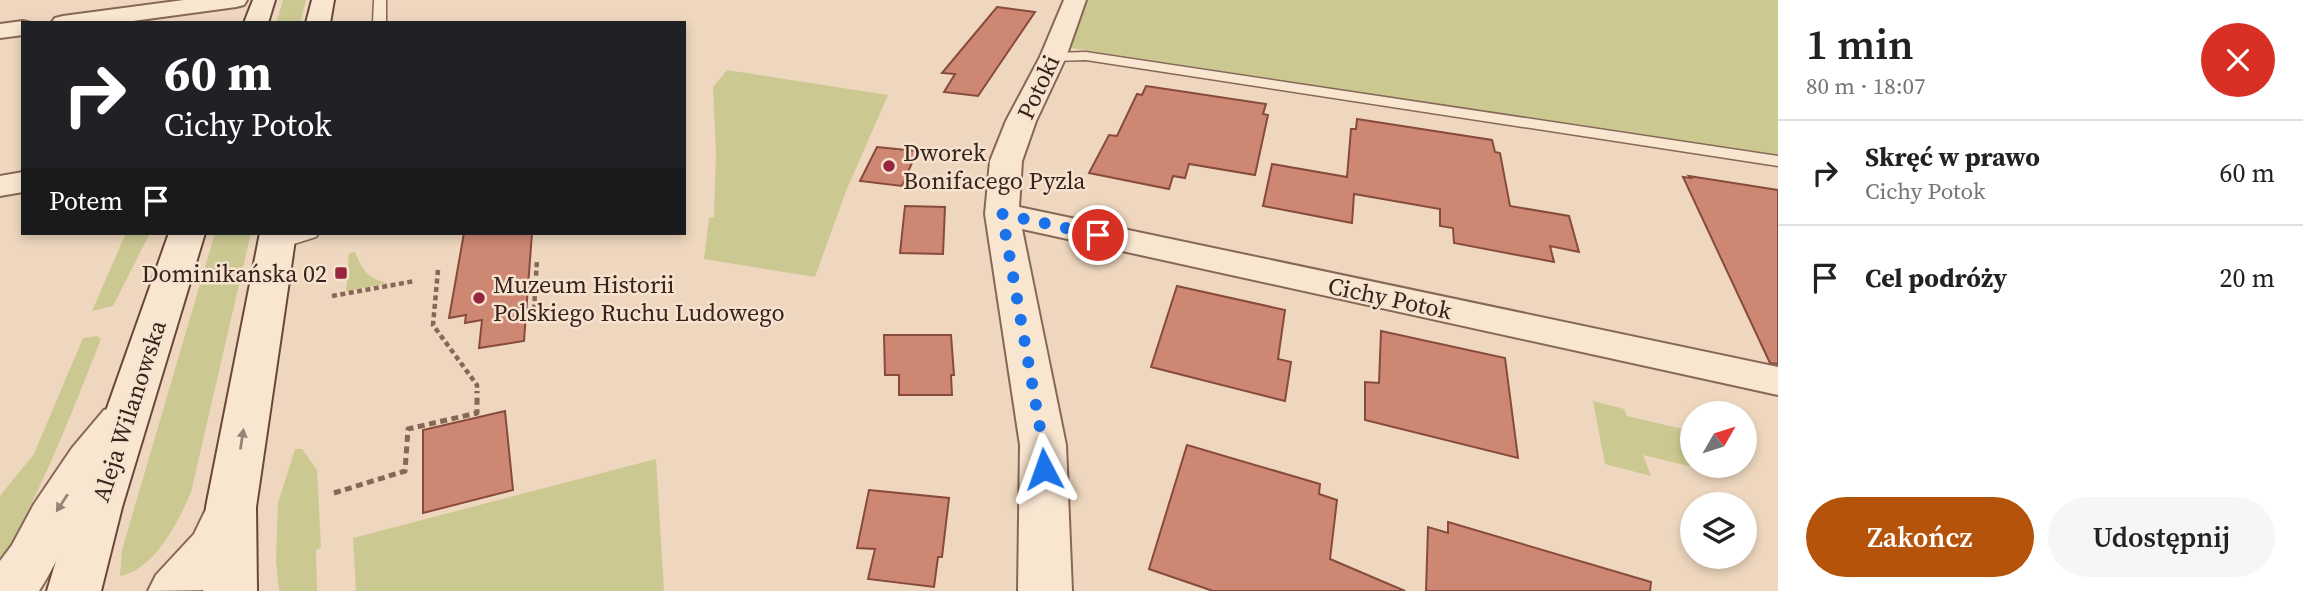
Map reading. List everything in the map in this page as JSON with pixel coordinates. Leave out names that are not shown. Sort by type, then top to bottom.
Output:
[{"type":"street","points":[[78,21],[236,0]]},
{"type":"street","points":[[258,21],[264,0]]},
{"type":"street","points":[[318,21],[323,0]]},
{"type":"street","name":"Potoki","points":[[1045,591],[1043,445],[1002,214],[1006,161],[1021,121],[1053,57],[1075,0]]},
{"type":"street","points":[[0,31],[21,28]]},
{"type":"street","points":[[0,186],[21,182]]},
{"type":"street","name":"Cichy Potok","points":[[1002,214],[1778,381]]},
{"type":"street","name":"Aleja Wilanowska","points":[[74,591],[85,545],[186,235]]},
{"type":"street","points":[[174,591],[200,568],[219,539],[231,507],[287,237]]},
{"type":"street","points":[[9,591],[31,560],[52,518],[89,460],[130,408]]},
{"type":"street","points":[[230,591],[231,507]]},
{"type":"lane","points":[[379,21],[380,0]]},
{"type":"lane","points":[[1053,57],[1086,56],[1778,161]]},
{"type":"path","points":[[526,310],[534,309],[537,260]]},
{"type":"path","points":[[334,493],[405,471],[408,429],[477,413],[477,389],[433,326],[438,270]]},
{"type":"path","points":[[331,296],[415,281]]},
{"type":"shaded area","points":[[283,0],[306,0],[301,21],[277,21]]},
{"type":"shaded area","points":[[1089,0],[1778,0],[1778,157],[1065,47]]},
{"type":"shaded area","points":[[727,70],[888,95],[846,191],[815,277],[704,259],[709,218],[714,217],[716,152],[713,87]]},
{"type":"shaded area","points":[[125,235],[149,235],[113,306],[92,311]]},
{"type":"shaded area","points":[[214,235],[251,235],[191,492],[172,531],[154,555],[144,565],[120,576],[122,550]]},
{"type":"shaded area","points":[[355,252],[367,273],[388,283],[346,291],[349,253]]},
{"type":"shaded area","points":[[97,336],[101,339],[55,452],[0,562],[0,496],[34,454],[83,338]]},
{"type":"shaded area","points":[[1593,401],[1624,409],[1627,416],[1680,428],[1680,464],[1643,455],[1651,476],[1605,464]]},
{"type":"shaded area","points":[[295,449],[302,449],[317,470],[321,548],[316,550],[317,591],[279,591],[276,561],[278,503]]},
{"type":"shaded area","points":[[656,459],[664,591],[356,591],[353,538]]},
{"type":"building","points":[[997,7],[1035,12],[978,96],[944,92],[955,74],[942,73]]},
{"type":"building","points":[[1146,86],[1266,104],[1263,114],[1268,115],[1255,175],[1189,164],[1185,178],[1173,176],[1169,189],[1089,173],[1109,135],[1117,136],[1137,94],[1142,95]]},
{"type":"building","points":[[1357,119],[1492,140],[1495,152],[1500,153],[1510,206],[1569,216],[1579,252],[1550,246],[1554,262],[1454,243],[1453,228],[1440,226],[1440,209],[1354,194],[1352,223],[1263,206],[1272,164],[1347,177],[1351,129],[1356,129]]},
{"type":"building","name":"Dworek Bonifacego Pyzla","points":[[877,147],[917,151],[902,186],[860,181]]},
{"type":"building","points":[[1689,176],[1778,190],[1778,364],[1770,363],[1683,177],[1691,178]]},
{"type":"building","points":[[905,206],[945,207],[943,254],[900,253]]},
{"type":"building","points":[[464,235],[532,235],[524,341],[479,348],[482,320],[465,323],[466,315],[449,318]]},
{"type":"building","points":[[1177,286],[1285,310],[1278,359],[1291,362],[1285,401],[1151,367]]},
{"type":"building","points":[[1381,331],[1505,358],[1518,458],[1365,420],[1365,382],[1379,383]]},
{"type":"building","points":[[884,335],[951,335],[954,375],[951,375],[952,395],[899,395],[899,375],[885,375]]},
{"type":"building","points":[[505,411],[513,490],[423,513],[423,430]]},
{"type":"building","points":[[1187,445],[1320,484],[1319,494],[1337,500],[1330,559],[1405,591],[1213,591],[1149,569]]},
{"type":"building","points":[[869,490],[949,498],[942,557],[938,557],[934,587],[868,579],[875,549],[857,548]]},
{"type":"building","points":[[1448,522],[1651,582],[1650,591],[1426,591],[1428,527],[1448,533]]},
{"type":"place","name":"Dworek Bonifacego Pyzla","points":[[889,166]]},
{"type":"place","name":"Dominikańska 02","points":[[341,273]]},
{"type":"place","name":"Muzeum Historii Polskiego Ruchu Ludowego","points":[[479,298]]},
{"type":"route","points":[[1044,469],[1043,445],[1002,214],[1098,235]]}]
